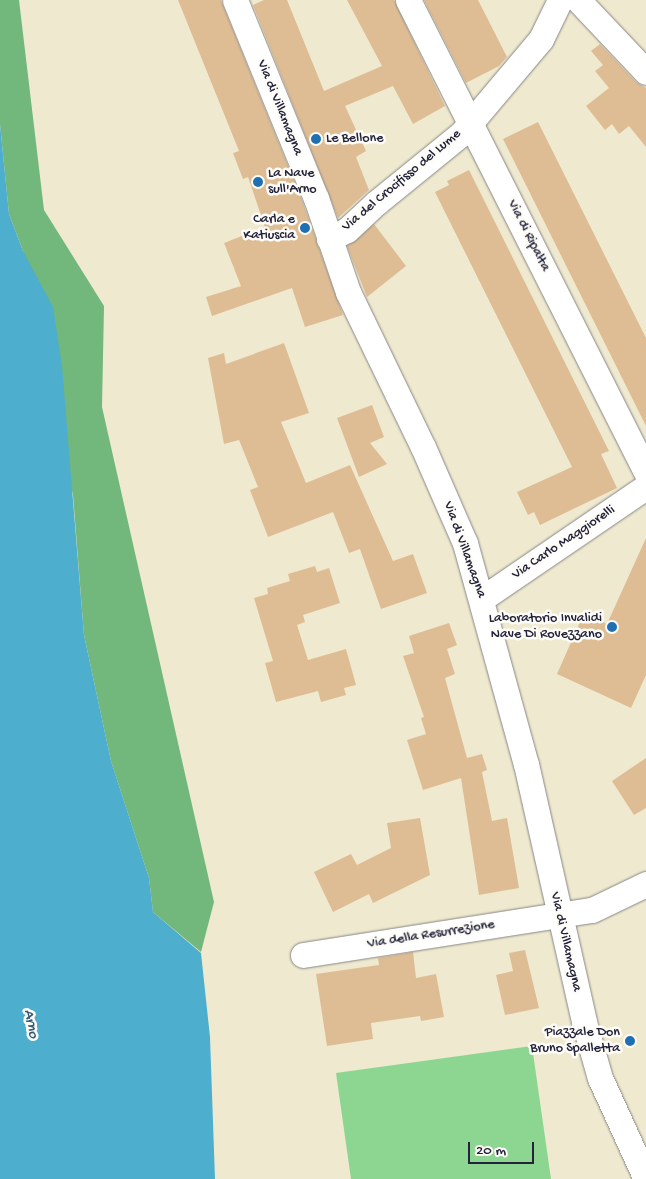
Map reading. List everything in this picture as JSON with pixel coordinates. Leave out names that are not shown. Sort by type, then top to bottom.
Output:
[{"type":"street","name":"Via di Villamagna","points":[[235,0],[316,198],[348,292],[457,524],[482,598],[537,805],[558,914],[600,1078],[646,1179]]},
{"type":"street","name":"Via di Ripalta","points":[[408,0],[646,472]]},
{"type":"street","name":"Via del Crocifisso del Lume","points":[[329,239],[347,230],[470,123],[540,39],[560,0]]},
{"type":"street","points":[[578,0],[646,72]]},
{"type":"street","name":"Via Carlo Maggiorelli","points":[[482,598],[646,487]]},
{"type":"street","name":"Via della Resurrezione","points":[[303,955],[592,910],[646,884]]},
{"type":"green space","points":[[0,0],[19,0],[44,210],[104,306],[102,407],[214,902],[201,952],[153,912],[149,878],[111,761],[84,635],[73,495],[23,251],[9,214],[0,124]]},
{"type":"green space","points":[[532,1046],[551,1179],[351,1179],[336,1073]]},
{"type":"water","name":"Arno","points":[[0,124],[9,214],[23,251],[53,307],[62,366],[84,635],[111,761],[149,878],[153,912],[201,953],[210,1037],[215,1179],[0,1179]]},
{"type":"building","points":[[178,0],[221,0],[303,203],[343,315],[305,327],[292,288],[212,316],[206,297],[241,286],[224,243],[265,227],[248,177],[243,179],[233,153],[239,151]]},
{"type":"building","points":[[264,0],[287,0],[324,91],[382,66],[347,0],[394,0],[445,106],[413,124],[393,86],[345,106],[366,151],[356,157],[369,190],[338,218],[253,5]]},
{"type":"building","points":[[424,0],[478,0],[507,57],[499,66],[466,83]]},
{"type":"building","points":[[600,44],[636,82],[646,88],[646,147],[629,126],[619,134],[612,124],[605,130],[586,106],[609,88],[595,71],[603,65],[591,51]]},
{"type":"building","points":[[538,122],[646,338],[646,426],[503,139]]},
{"type":"building","points":[[469,170],[609,451],[601,454],[617,488],[540,525],[534,512],[528,515],[517,492],[572,467],[435,192],[449,185],[447,181]]},
{"type":"building","points":[[374,224],[406,266],[367,297],[347,246]]},
{"type":"building","points":[[284,343],[309,413],[281,422],[306,483],[350,465],[393,561],[413,554],[427,593],[381,609],[360,549],[349,553],[333,512],[268,537],[250,490],[258,487],[239,440],[224,444],[208,358],[224,353],[226,364]]},
{"type":"building","points":[[372,405],[384,437],[370,443],[387,464],[359,477],[337,418]]},
{"type":"building","name":"Laboratorio Invalidi Nave Di Rovezzano","points":[[646,538],[646,675],[631,708],[557,674],[584,613],[607,624]]},
{"type":"building","points":[[315,566],[317,572],[329,568],[340,603],[303,615],[305,622],[297,625],[308,660],[346,649],[356,685],[344,688],[346,695],[321,702],[318,691],[276,702],[265,663],[273,661],[254,598],[268,594],[267,588],[290,581],[288,574]]},
{"type":"building","points":[[449,623],[457,645],[447,649],[455,674],[445,678],[467,758],[482,754],[487,770],[482,772],[492,821],[507,818],[519,888],[479,895],[461,778],[423,790],[407,740],[426,734],[421,718],[424,717],[403,656],[414,653],[409,636]]},
{"type":"building","points":[[646,758],[646,808],[634,815],[612,781]]},
{"type":"building","points":[[420,818],[430,875],[373,903],[369,894],[333,912],[314,872],[351,854],[357,865],[391,848],[387,823]]},
{"type":"building","points":[[525,950],[539,1008],[505,1015],[496,975],[513,971],[509,953]]},
{"type":"building","points":[[413,952],[416,978],[436,974],[444,1017],[421,1021],[420,1016],[371,1023],[373,1039],[327,1046],[316,974],[379,965],[378,958]]},
{"type":"place","name":"Le Bellone","points":[[316,139]]},
{"type":"place","name":"La Nave sull'Arno","points":[[258,182]]},
{"type":"place","name":"Carla e Katiuscia","points":[[305,228]]},
{"type":"place","name":"Laboratorio Invalidi Nave Di Rovezzano","points":[[612,627]]},
{"type":"place","name":"Piazzale Don Bruno Spalletta","points":[[630,1041]]}]
